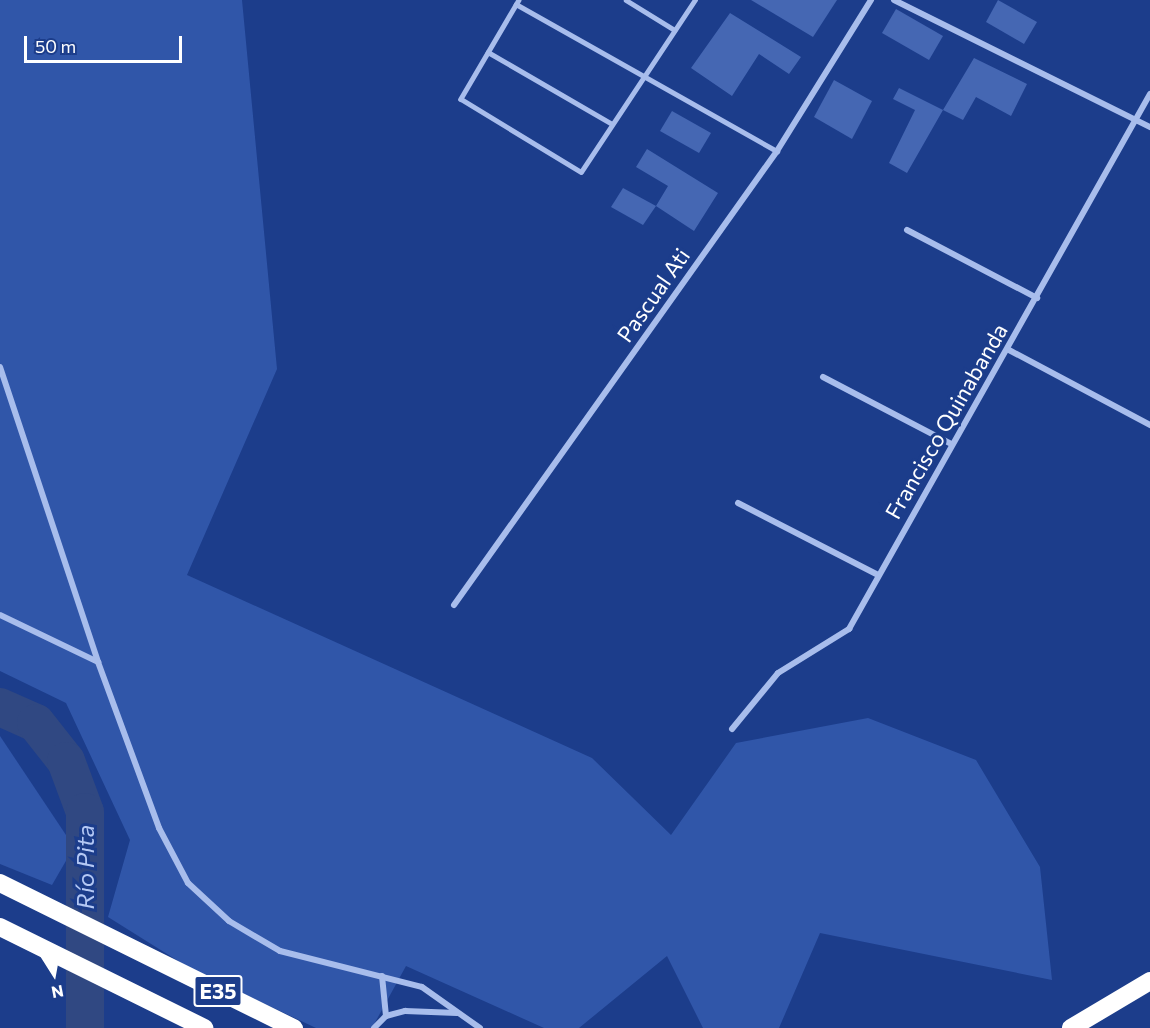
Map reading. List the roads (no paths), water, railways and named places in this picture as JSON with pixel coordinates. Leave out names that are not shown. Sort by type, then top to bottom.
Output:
[{"type":"highway","name":"E35","points":[[1,883],[294,1028]]},
{"type":"highway","name":"E35","points":[[0,927],[123,985],[204,1028]]},
{"type":"highway","points":[[1071,1028],[1150,981]]},
{"type":"street","name":"Pascual Ati","points":[[454,604],[777,151],[871,0]]},
{"type":"street","points":[[894,0],[1150,127]]},
{"type":"street","name":"Francisco Quinabanda","points":[[732,729],[778,673],[849,629],[951,444],[1009,350],[1150,94]]},
{"type":"street","points":[[908,230],[1037,298]]},
{"type":"street","points":[[1009,350],[1150,425]]},
{"type":"street","points":[[0,367],[98,662],[159,828],[188,883],[229,921],[280,951],[422,987],[480,1028]]},
{"type":"street","points":[[823,377],[951,444]]},
{"type":"street","points":[[738,503],[878,575]]},
{"type":"street","points":[[0,615],[98,662]]},
{"type":"street","points":[[382,976],[386,1016]]},
{"type":"street","points":[[374,1028],[386,1016],[432,1009],[460,1014]]},
{"type":"lane","points":[[626,0],[675,30]]},
{"type":"lane","points":[[695,0],[644,77],[581,171],[461,99],[517,2],[644,77],[777,151]]},
{"type":"lane","points":[[488,52],[612,124]]},
{"type":"waterway","name":"Río Pita","points":[[0,707],[36,723],[66,761],[85,812],[85,1028]]}]
